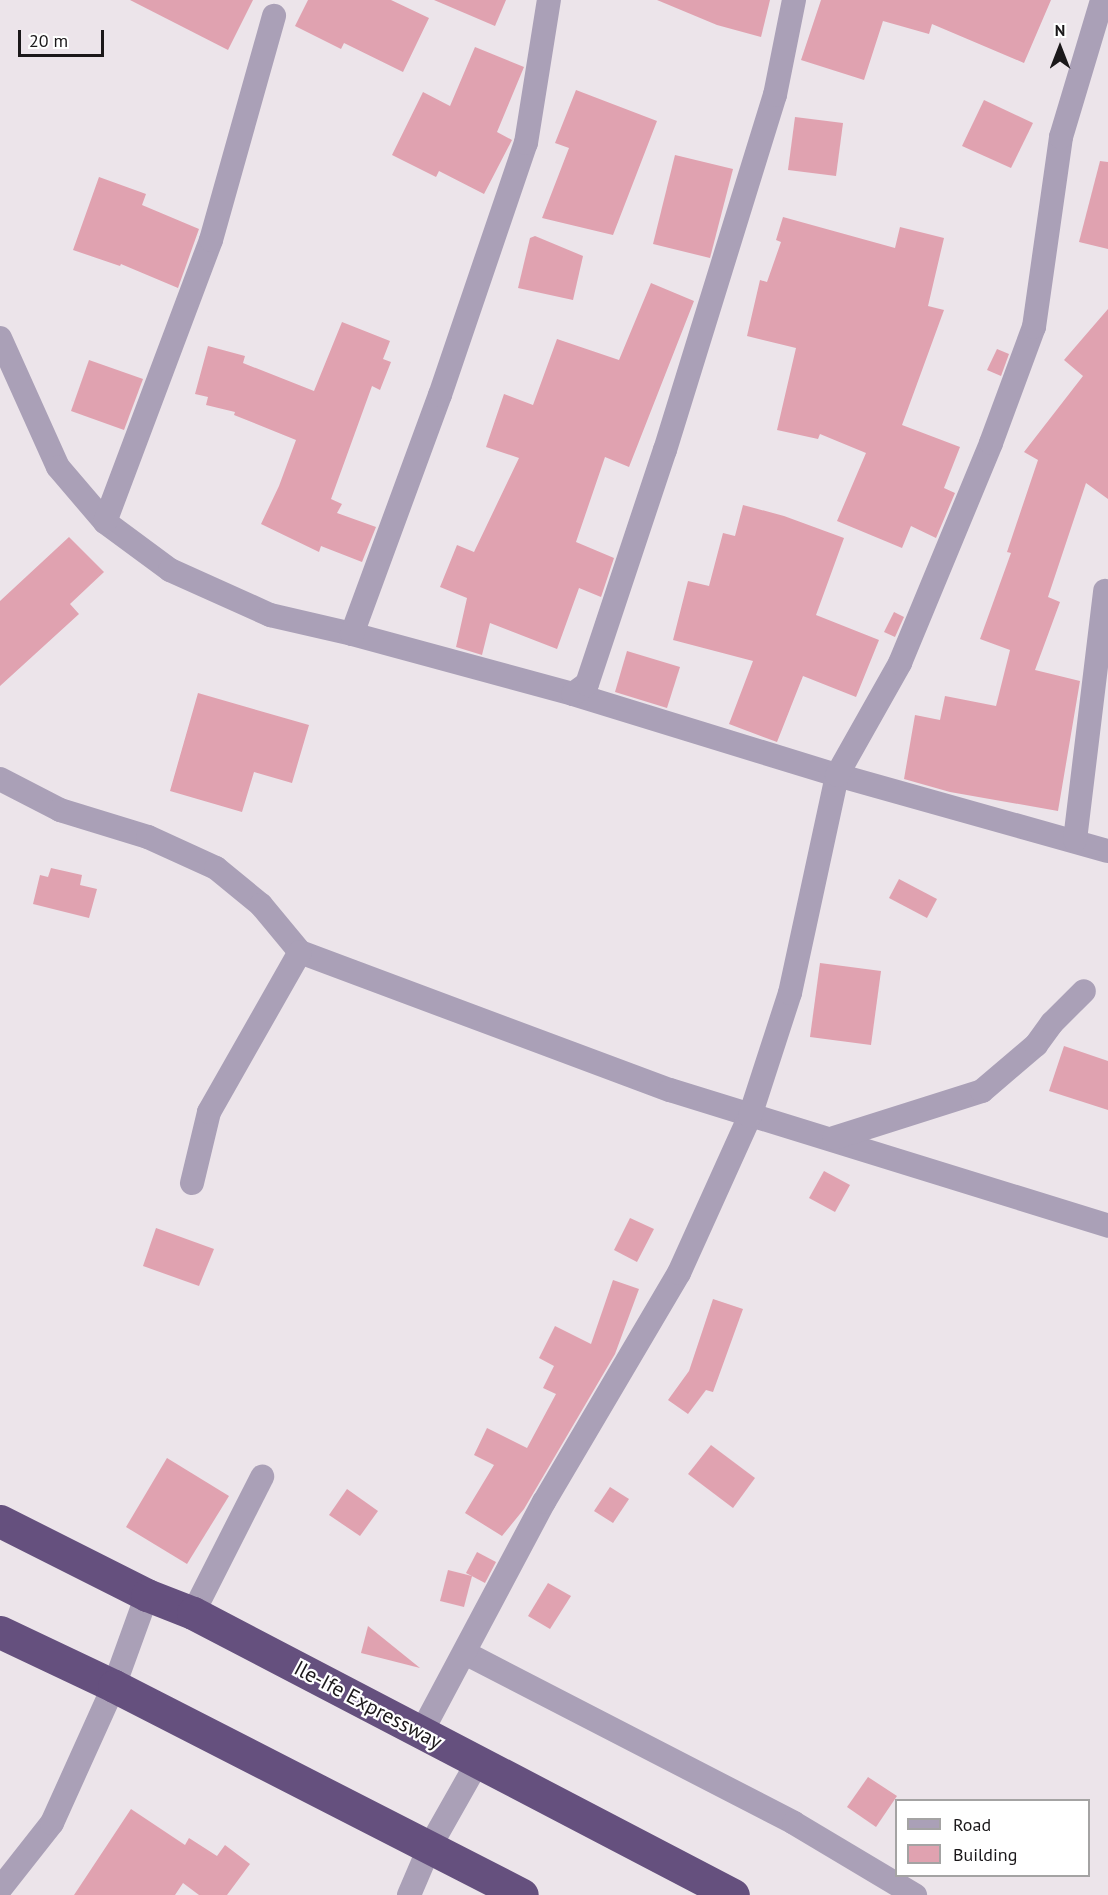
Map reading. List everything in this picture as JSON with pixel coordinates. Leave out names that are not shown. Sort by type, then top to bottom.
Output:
[{"type":"highway","name":"Ile-Ife Expressway","points":[[0,1521],[147,1595],[193,1613],[733,1895]]},
{"type":"highway","points":[[0,1632],[114,1686],[522,1895]]},
{"type":"street","points":[[352,634],[440,395],[526,143],[549,0]]},
{"type":"street","points":[[573,694],[587,684],[661,460],[775,95],[794,0]]},
{"type":"street","points":[[421,1733],[544,1502],[679,1273],[750,1116],[790,993],[837,775],[900,663],[991,443],[1034,327],[1060,137],[1102,0]]},
{"type":"street","points":[[105,522],[211,240],[274,15]]},
{"type":"street","points":[[0,339],[58,467],[105,522],[170,570],[270,615],[352,634],[573,694],[837,775],[1108,851]]},
{"type":"street","points":[[1075,840],[1105,591]]},
{"type":"street","points":[[0,779],[60,810],[148,837],[216,868],[261,905],[300,952],[670,1090],[750,1116],[834,1138],[1108,1226]]},
{"type":"street","points":[[192,1183],[209,1112],[300,952]]},
{"type":"street","points":[[834,1138],[982,1091],[1036,1045],[1052,1023],[1084,991]]},
{"type":"street","points":[[193,1613],[262,1477]]},
{"type":"street","points":[[0,1888],[52,1822],[114,1686],[147,1595]]},
{"type":"street","points":[[465,1653],[794,1823],[915,1895]]},
{"type":"street","points":[[409,1895],[429,1848],[477,1763]]},
{"type":"building","points":[[130,0],[253,0],[228,50]]},
{"type":"building","points":[[308,0],[391,0],[429,18],[403,72],[344,43],[341,49],[295,26]]},
{"type":"building","points":[[434,0],[506,0],[495,26]]},
{"type":"building","points":[[657,0],[770,0],[761,37],[717,25]]},
{"type":"building","points":[[821,0],[1051,0],[1024,63],[932,24],[929,34],[883,21],[864,80],[801,60]]},
{"type":"building","points":[[475,47],[524,67],[497,132],[512,140],[484,194],[439,171],[436,177],[392,155],[423,92],[450,106]]},
{"type":"building","points":[[576,90],[657,121],[613,235],[542,218],[569,148],[555,143]]},
{"type":"building","points":[[984,100],[1033,123],[1011,168],[962,146]]},
{"type":"building","points":[[795,117],[843,123],[836,176],[788,170]]},
{"type":"building","points":[[675,155],[733,169],[710,258],[653,244]]},
{"type":"building","points":[[1100,161],[1108,162],[1108,249],[1079,242]]},
{"type":"building","points":[[99,177],[146,194],[142,205],[199,229],[178,288],[121,264],[120,266],[73,250]]},
{"type":"building","points":[[783,217],[895,248],[900,227],[944,238],[928,306],[944,310],[902,425],[960,447],[944,488],[955,493],[936,538],[911,526],[902,548],[837,521],[866,453],[820,434],[818,439],[777,430],[796,348],[747,336],[760,280],[767,282],[781,242],[776,240]]},
{"type":"building","points":[[535,236],[583,256],[573,300],[518,288],[530,238]]},
{"type":"building","points":[[651,283],[694,301],[629,467],[605,457],[576,542],[614,558],[601,597],[579,588],[557,649],[490,623],[482,655],[456,647],[467,598],[440,587],[457,545],[474,552],[519,458],[486,447],[504,394],[533,405],[557,339],[619,360]]},
{"type":"building","points":[[1108,309],[1108,499],[1086,483],[1048,597],[1060,602],[1035,670],[1080,681],[1058,811],[950,792],[904,779],[915,715],[940,720],[945,696],[996,706],[1010,650],[980,639],[1011,553],[1007,552],[1038,460],[1024,452],[1083,376],[1064,360]]},
{"type":"building","points":[[342,322],[390,341],[383,359],[391,362],[380,390],[372,386],[331,499],[342,504],[337,513],[376,527],[362,562],[321,546],[319,552],[261,524],[279,486],[296,440],[234,415],[235,412],[206,405],[208,397],[195,394],[208,346],[245,356],[243,363],[314,391]]},
{"type":"building","points":[[997,349],[1009,354],[1001,376],[987,370]]},
{"type":"building","points":[[89,360],[143,379],[124,430],[71,411]]},
{"type":"building","points":[[743,505],[784,516],[844,538],[816,615],[879,640],[856,697],[803,676],[777,742],[729,724],[753,661],[673,640],[688,581],[709,586],[723,533],[735,536]]},
{"type":"building","points":[[69,537],[104,572],[70,604],[79,614],[0,686],[0,601]]},
{"type":"building","points":[[894,612],[904,617],[895,637],[884,632]]},
{"type":"building","points":[[627,651],[680,667],[667,708],[615,692]]},
{"type":"building","points":[[198,693],[309,725],[292,783],[254,772],[242,812],[170,791]]},
{"type":"building","points":[[51,868],[82,875],[80,885],[97,889],[89,918],[33,904],[40,875],[48,877]]},
{"type":"building","points":[[899,879],[937,899],[927,918],[889,898]]},
{"type":"building","points":[[820,963],[881,971],[871,1045],[810,1037]]},
{"type":"building","points":[[1064,1046],[1108,1061],[1108,1110],[1049,1091]]},
{"type":"building","points":[[824,1171],[850,1185],[835,1212],[809,1198]]},
{"type":"building","points":[[630,1218],[654,1229],[637,1262],[614,1250]]},
{"type":"building","points":[[156,1228],[214,1249],[199,1286],[143,1266]]},
{"type":"building","points":[[613,1280],[639,1289],[615,1354],[524,1509],[502,1536],[465,1513],[494,1465],[474,1455],[487,1428],[527,1448],[556,1394],[543,1388],[554,1366],[539,1358],[555,1326],[591,1344]]},
{"type":"building","points":[[713,1299],[743,1309],[713,1392],[706,1390],[688,1414],[668,1400],[689,1371]]},
{"type":"building","points":[[711,1445],[755,1478],[733,1508],[688,1474]]},
{"type":"building","points":[[167,1458],[229,1496],[187,1564],[126,1527]]},
{"type":"building","points":[[610,1487],[629,1499],[613,1523],[594,1511]]},
{"type":"building","points":[[347,1489],[378,1511],[360,1536],[329,1515]]},
{"type":"building","points":[[477,1552],[496,1562],[485,1583],[466,1573]]},
{"type":"building","points":[[448,1570],[472,1576],[464,1607],[440,1601]]},
{"type":"building","points":[[548,1583],[571,1596],[550,1629],[528,1616]]},
{"type":"building","points":[[368,1626],[420,1668],[361,1653]]},
{"type":"building","points":[[868,1777],[897,1796],[876,1827],[847,1807]]},
{"type":"building","points":[[131,1809],[185,1845],[189,1838],[217,1856],[225,1845],[250,1864],[227,1895],[199,1895],[183,1883],[175,1895],[74,1895]]}]
